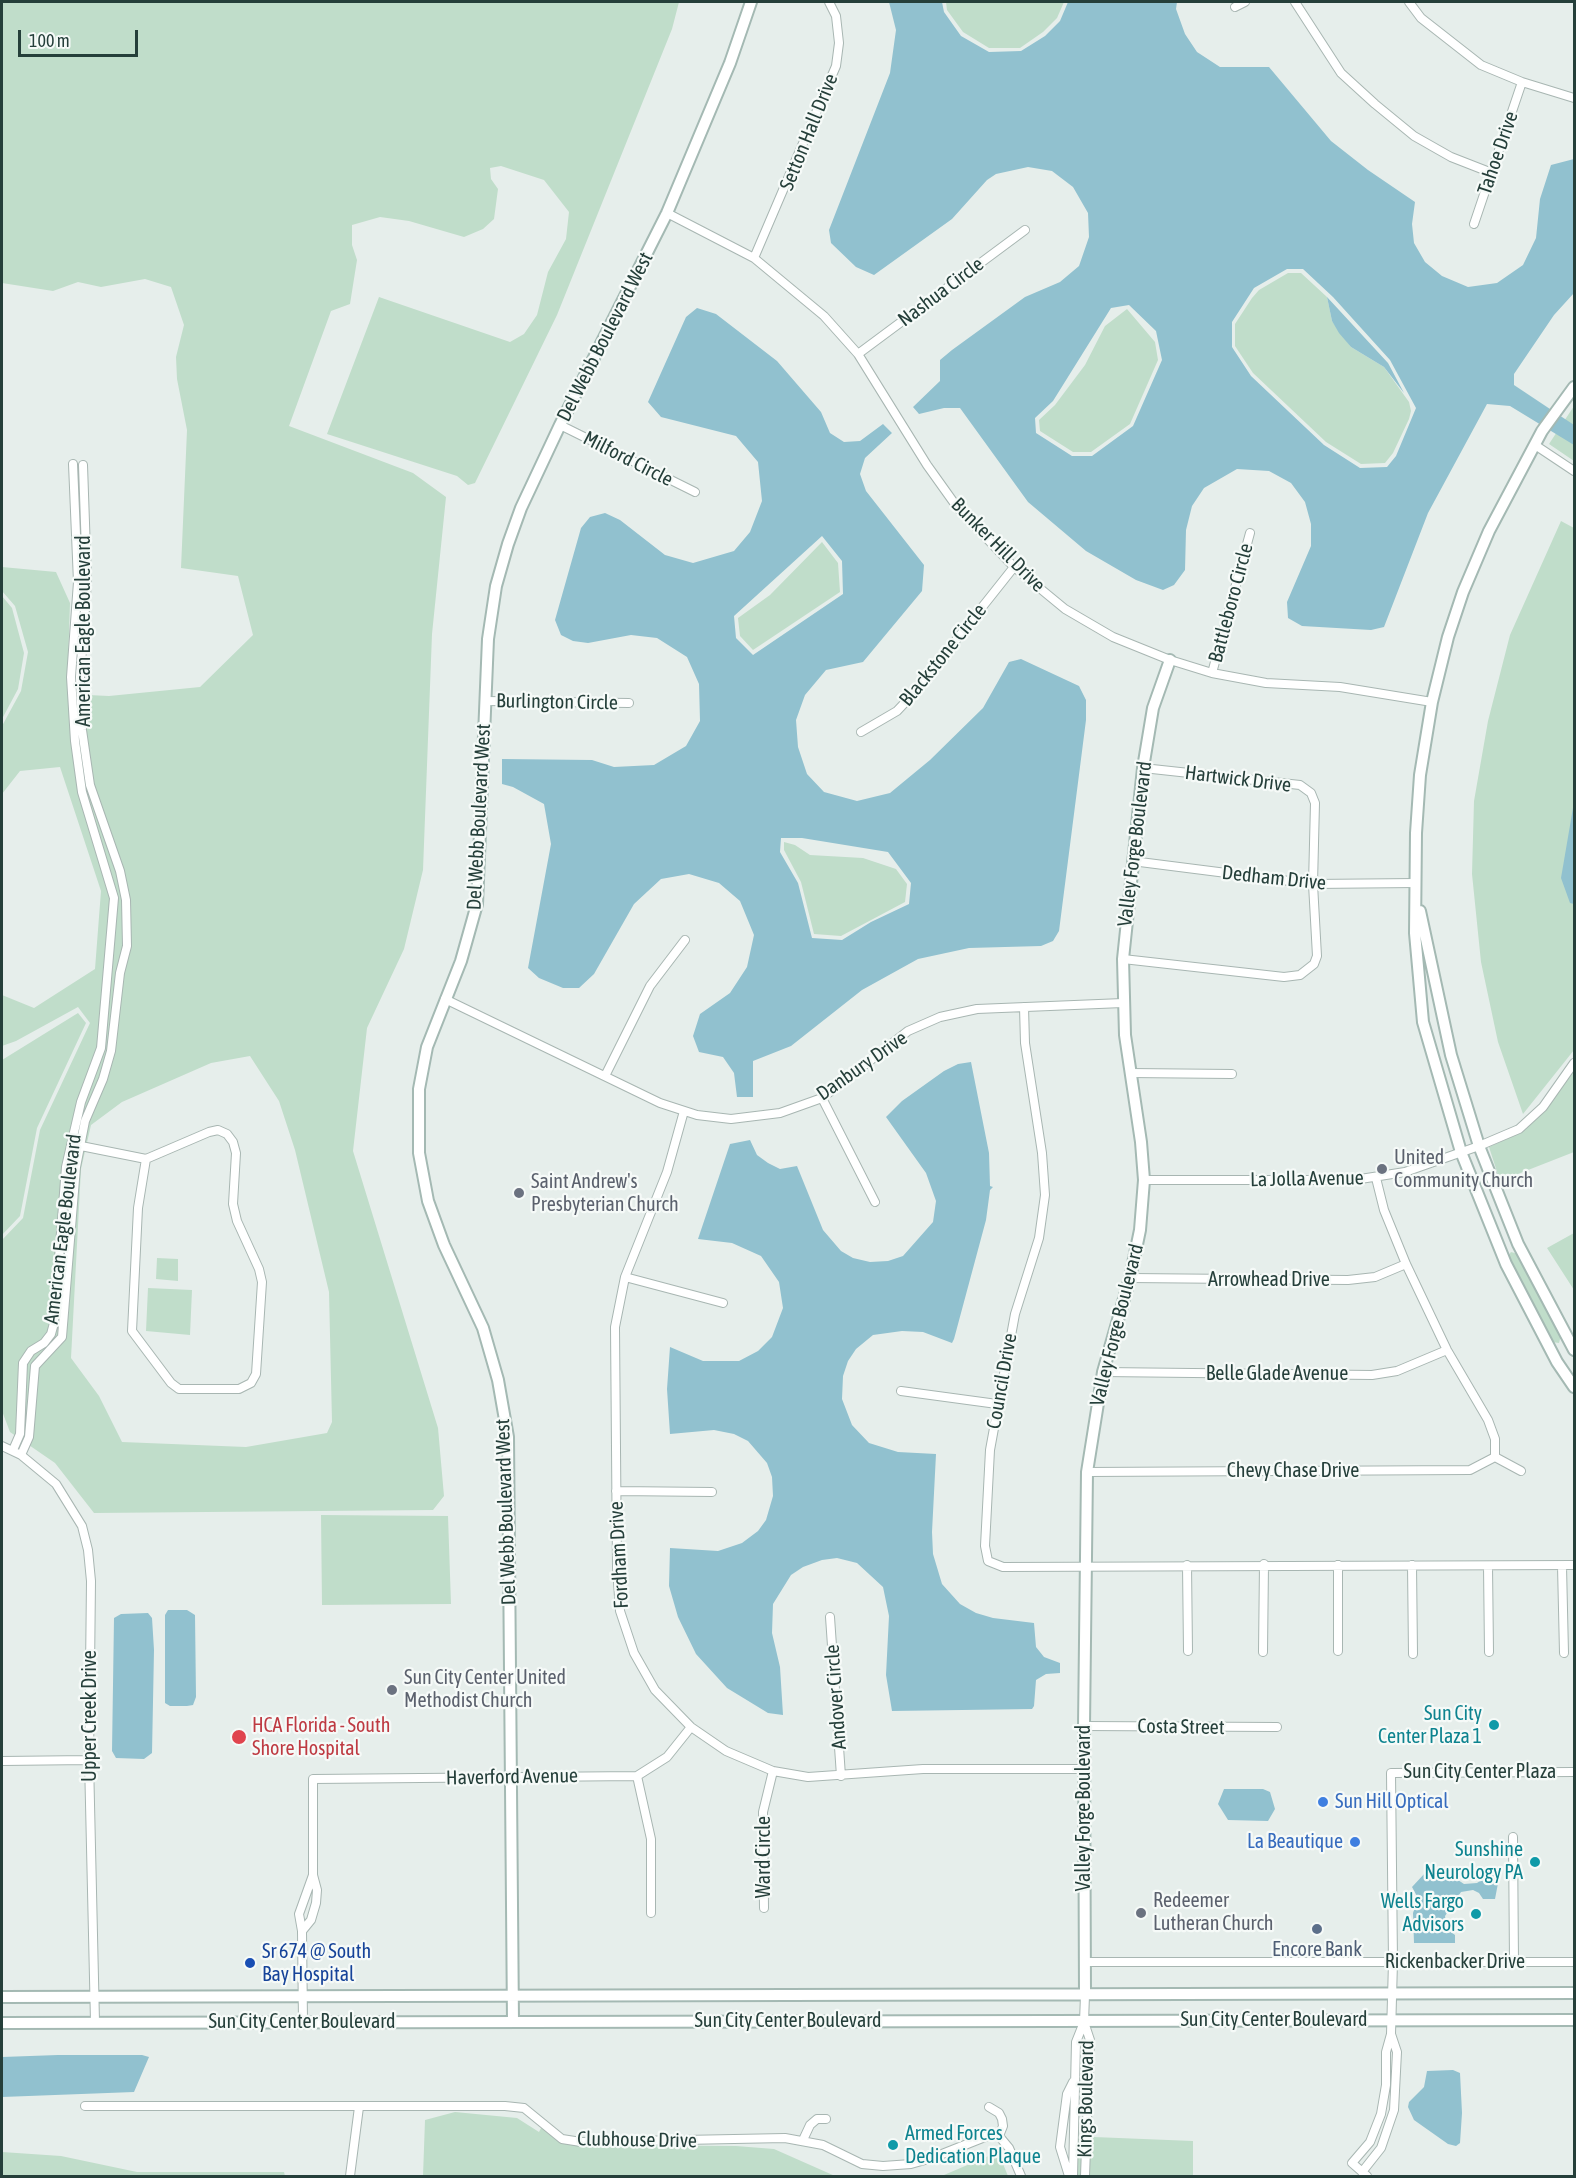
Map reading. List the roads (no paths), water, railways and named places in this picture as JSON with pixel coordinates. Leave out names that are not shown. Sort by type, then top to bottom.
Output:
[{"type":"street","name":"Del Webb Boulevard West","points":[[513,2022],[508,1437],[498,1380],[483,1328],[435,1222],[425,1190],[419,1153],[418,1106],[423,1068],[432,1034],[466,949],[477,904],[488,639],[499,575],[521,508],[560,425],[667,213],[730,63],[751,2]]},
{"type":"street","name":"Setton Hall Drive","points":[[754,258],[836,66],[839,43],[836,16],[829,2]]},
{"type":"street","points":[[1234,7],[1245,2]]},
{"type":"street","points":[[1295,2],[1341,73],[1375,104],[1414,136],[1451,157],[1492,173]]},
{"type":"street","points":[[1409,2],[1421,18],[1481,65],[1522,82],[1575,98]]},
{"type":"street","name":"Tahoe Drive","points":[[1474,224],[1522,82]]},
{"type":"street","name":"Bunker Hill Drive","points":[[667,213],[754,258],[824,316],[858,354],[927,465],[957,507],[1014,567],[1065,609],[1113,637],[1170,660],[1212,673],[1266,683],[1340,687],[1432,702]]},
{"type":"street","name":"Nashua Circle","points":[[858,354],[1024,230]]},
{"type":"street","points":[[1575,387],[1542,431],[1489,531],[1463,592],[1432,702],[1420,775],[1416,833],[1415,933],[1423,1022],[1461,1152],[1498,1246],[1556,1359],[1575,1387]]},
{"type":"street","name":"Milford Circle","points":[[560,425],[695,492]]},
{"type":"street","points":[[1535,445],[1575,471]]},
{"type":"street","name":"American Eagle Boulevard","points":[[13,1450],[20,1434],[24,1363],[31,1351],[44,1343],[51,1334],[54,1323],[70,1144],[81,1102],[101,1048],[114,898],[82,792],[75,741],[71,677],[78,582],[73,464]]},
{"type":"street","name":"American Eagle Boulevard","points":[[21,1455],[29,1437],[35,1366],[62,1337],[74,1183],[80,1145],[85,1121],[103,1079],[111,1051],[128,924],[126,900],[114,850],[90,785],[82,730],[80,677],[87,581],[83,465]]},
{"type":"street","points":[[73,482],[84,482]]},
{"type":"street","name":"Battleboro Circle","points":[[1212,673],[1250,533]]},
{"type":"street","name":"Blackstone Circle","points":[[861,732],[897,711],[914,693],[1014,567]]},
{"type":"street","name":"Valley Forge Boulevard","points":[[1084,1995],[1084,1566],[1087,1472],[1103,1372],[1130,1278],[1140,1230],[1144,1180],[1142,1142],[1130,1073],[1123,1003],[1123,959],[1143,768],[1153,708],[1170,660]]},
{"type":"street","name":"Burlington Circle","points":[[485,701],[629,703]]},
{"type":"street","name":"Hartwick Drive","points":[[1123,959],[1284,977],[1300,975],[1314,964],[1317,956],[1313,884],[1315,802],[1307,789],[1290,784],[1143,768]]},
{"type":"street","name":"Dedham Drive","points":[[1132,861],[1313,884],[1416,888]]},
{"type":"street","points":[[1416,888],[1451,1055],[1479,1146],[1515,1238],[1575,1350]]},
{"type":"street","points":[[606,1076],[650,986],[685,940]]},
{"type":"street","name":"Danbury Drive","points":[[446,999],[660,1103],[714,1118],[749,1118],[780,1113],[822,1098],[908,1032],[940,1017],[977,1009],[1123,1003]]},
{"type":"street","name":"Council Drive","points":[[1024,1007],[1025,1042],[1042,1154],[1045,1195],[1039,1238],[1015,1314],[997,1404],[990,1450],[985,1546],[988,1561],[1003,1567],[1264,1564],[1575,1565]]},
{"type":"street","points":[[1423,1022],[1442,1018]]},
{"type":"street","points":[[1433,1060],[1451,1055]]},
{"type":"street","name":"La Jolla Avenue","points":[[1144,1180],[1376,1178],[1479,1146],[1519,1128],[1543,1107],[1575,1063]]},
{"type":"street","points":[[1130,1073],[1232,1074]]},
{"type":"street","points":[[822,1098],[875,1202]]},
{"type":"street","name":"Fordham Drive","points":[[684,1111],[667,1172],[625,1277],[615,1327],[616,1491],[620,1611],[634,1653],[655,1690],[690,1727],[726,1751],[773,1771],[808,1777],[923,1769],[1084,1769]]},
{"type":"street","points":[[70,1144],[146,1159],[209,1132],[219,1130],[227,1134],[233,1142],[236,1154],[233,1204],[237,1221],[259,1269],[262,1282],[256,1374],[251,1383],[239,1389],[179,1389],[171,1383],[132,1331],[138,1208],[146,1159]]},
{"type":"street","points":[[1376,1178],[1380,1198],[1406,1264],[1447,1350],[1488,1420],[1495,1438],[1496,1457],[1521,1471]]},
{"type":"street","points":[[1498,1246],[1515,1238]]},
{"type":"street","name":"Arrowhead Drive","points":[[1130,1278],[1348,1280],[1375,1277],[1406,1264]]},
{"type":"street","points":[[625,1277],[723,1303]]},
{"type":"street","name":"Belle Glade Avenue","points":[[1103,1372],[1372,1375],[1397,1371],[1447,1350]]},
{"type":"street","points":[[901,1390],[997,1404]]},
{"type":"street","name":"Upper Creek Drive","points":[[2,1446],[21,1455],[56,1484],[82,1526],[88,1550],[91,1581],[89,1760],[95,2022]]},
{"type":"street","name":"Chevy Chase Drive","points":[[1087,1472],[1470,1470],[1496,1457]]},
{"type":"street","points":[[616,1491],[712,1492]]},
{"type":"street","points":[[1263,1652],[1264,1564]]},
{"type":"street","points":[[1187,1565],[1188,1652]]},
{"type":"street","points":[[1338,1565],[1338,1651]]},
{"type":"street","points":[[1412,1565],[1413,1654]]},
{"type":"street","points":[[1488,1566],[1489,1652]]},
{"type":"street","points":[[1562,1566],[1564,1653]]},
{"type":"street","name":"Andover Circle","points":[[830,1617],[841,1776]]},
{"type":"street","name":"Costa Street","points":[[1084,1726],[1278,1727]]},
{"type":"street","points":[[651,1913],[651,1839],[637,1776],[667,1757],[690,1727]]},
{"type":"street","points":[[2,1761],[89,1760]]},
{"type":"street","name":"Ward Circle","points":[[764,1908],[763,1812],[773,1771]]},
{"type":"street","name":"Sun City Center Plaza","points":[[1390,2034],[1393,1962],[1391,1773],[1575,1772]]},
{"type":"street","name":"Haverford Avenue","points":[[313,1875],[313,1779],[637,1776]]},
{"type":"street","points":[[1513,1837],[1514,1962]]},
{"type":"street","points":[[303,2022],[302,1931],[299,1914],[313,1875]]},
{"type":"street","points":[[302,1931],[311,1920],[316,1903],[317,1890],[313,1875]]},
{"type":"street","name":"Rickenbacker Drive","points":[[1084,1962],[1575,1962]]},
{"type":"street","name":"Sun City Center Boulevard","points":[[2,1997],[1575,1993]]},
{"type":"street","name":"Kings Boulevard","points":[[1084,1995],[1084,2022],[1090,2040],[1085,2176]]},
{"type":"street","name":"Sun City Center Boulevard","points":[[2,2023],[1575,2020]]},
{"type":"street","points":[[1496,2021],[1520,2025],[1575,2026]]},
{"type":"street","name":"Kings Boulevard","points":[[1071,2176],[1076,2042],[1084,2022]]},
{"type":"street","points":[[1390,2034],[1397,2052],[1394,2110],[1381,2148],[1364,2174],[1352,2163],[1370,2142],[1381,2114],[1386,2085],[1386,2052],[1390,2034]]},
{"type":"street","name":"Kings Boulevard","points":[[1071,2176],[1060,2147],[1060,2132],[1067,2094],[1075,2079]]},
{"type":"street","name":"Clubhouse Drive","points":[[85,2106],[525,2108],[562,2139],[581,2142],[785,2138],[823,2145],[862,2164],[883,2166],[910,2164],[978,2139],[999,2136]]},
{"type":"street","points":[[350,2176],[358,2107]]},
{"type":"street","points":[[989,2107],[999,2113],[1002,2119],[999,2136],[1009,2148],[1021,2176]]},
{"type":"street","points":[[803,2140],[810,2125],[817,2119],[826,2119]]},
{"type":"water","points":[[889,2],[942,2],[944,12],[961,36],[989,52],[1021,51],[1045,36],[1060,21],[1068,2],[1177,2],[1176,9],[1185,34],[1197,52],[1220,67],[1269,67],[1331,141],[1415,202],[1412,224],[1414,243],[1425,262],[1442,276],[1468,287],[1497,283],[1523,265],[1536,238],[1540,199],[1551,165],[1574,159],[1574,293],[1554,315],[1514,374],[1514,385],[1574,425],[1574,445],[1510,406],[1487,404],[1428,513],[1384,627],[1371,630],[1302,626],[1288,618],[1287,602],[1311,546],[1311,524],[1305,502],[1291,483],[1269,471],[1237,469],[1204,488],[1192,506],[1186,530],[1185,570],[1174,585],[1163,590],[1136,580],[1086,551],[1028,502],[960,408],[944,408],[919,414],[913,407],[940,381],[940,360],[1025,297],[1060,282],[1079,266],[1089,237],[1088,213],[1073,187],[1052,171],[1028,167],[996,174],[987,180],[952,219],[874,275],[856,267],[831,243],[829,230],[890,73],[896,30]],"holes":[[[1287,269],[1303,269],[1333,297],[1390,360],[1416,408],[1396,456],[1387,467],[1360,468],[1324,445],[1251,376],[1232,347],[1232,322],[1254,288]],[[1129,305],[1156,331],[1162,360],[1133,426],[1092,456],[1072,456],[1036,433],[1035,418],[1053,401],[1111,308]]]},
{"type":"water","points":[[1327,297],[1388,363],[1404,393],[1384,367],[1351,347],[1339,333],[1332,321]]},
{"type":"water","points":[[697,308],[716,314],[777,361],[821,412],[830,433],[844,442],[860,441],[883,424],[892,433],[865,458],[860,474],[866,491],[924,565],[922,591],[863,662],[826,670],[805,695],[796,720],[798,747],[807,774],[824,792],[857,801],[890,793],[930,760],[983,708],[1009,662],[1021,659],[1079,686],[1086,700],[1086,720],[1059,931],[1053,941],[1041,946],[969,948],[918,959],[862,990],[791,1046],[753,1061],[753,1097],[737,1097],[734,1073],[723,1057],[699,1052],[693,1036],[700,1014],[730,993],[747,967],[754,935],[740,901],[719,883],[689,874],[661,879],[634,904],[594,974],[579,988],[563,988],[539,978],[528,968],[551,844],[544,804],[513,787],[502,784],[502,759],[592,760],[614,767],[654,765],[686,746],[700,721],[699,684],[687,657],[657,638],[631,635],[588,643],[573,641],[561,635],[555,620],[581,528],[590,517],[605,513],[620,520],[665,555],[693,563],[734,551],[750,532],[762,501],[758,462],[736,436],[661,417],[648,402],[686,317]],"holes":[[[822,536],[842,561],[843,594],[753,655],[736,638],[734,616]],[[781,838],[802,838],[888,852],[911,883],[909,904],[871,922],[842,940],[812,938],[798,883],[780,852]]]},
{"type":"water","points":[[1574,802],[1574,904],[1570,903],[1561,878]]},
{"type":"water","points":[[971,1062],[989,1153],[990,1186],[993,1187],[990,1190],[986,1220],[954,1339],[952,1343],[923,1332],[902,1331],[873,1335],[856,1349],[848,1361],[843,1376],[842,1399],[852,1425],[869,1443],[898,1452],[936,1454],[933,1554],[942,1584],[960,1604],[976,1613],[993,1618],[1034,1623],[1036,1647],[1044,1657],[1060,1663],[1060,1673],[1046,1674],[1036,1680],[1032,1709],[892,1711],[886,1675],[889,1616],[883,1587],[857,1563],[837,1558],[822,1560],[803,1567],[791,1575],[773,1604],[772,1633],[780,1667],[783,1715],[768,1713],[727,1688],[696,1654],[678,1617],[669,1586],[670,1548],[718,1551],[742,1543],[758,1531],[766,1520],[773,1496],[772,1477],[767,1463],[748,1441],[734,1434],[714,1430],[670,1434],[667,1389],[670,1347],[703,1361],[739,1361],[758,1351],[772,1337],[783,1308],[779,1282],[761,1256],[732,1243],[698,1239],[730,1144],[750,1140],[757,1155],[768,1163],[780,1169],[797,1166],[823,1230],[841,1251],[853,1258],[870,1262],[888,1261],[903,1256],[933,1222],[936,1201],[926,1173],[886,1117],[902,1101],[944,1071],[958,1064]]},
{"type":"water","points":[[168,1610],[187,1610],[195,1615],[196,1697],[193,1705],[170,1706],[165,1703],[165,1615]]},
{"type":"water","points":[[148,1613],[152,1618],[154,1650],[152,1753],[144,1759],[116,1758],[112,1751],[114,1618],[121,1614]]},
{"type":"water","points":[[1224,1789],[1263,1789],[1270,1792],[1275,1809],[1268,1821],[1228,1820],[1218,1804]]},
{"type":"water","points":[[1446,1872],[1464,1884],[1477,1883],[1489,1875],[1494,1875],[1499,1878],[1495,1899],[1483,1899],[1473,1890],[1461,1892],[1445,1916],[1447,1929],[1455,1935],[1455,1943],[1414,1943],[1413,1913],[1418,1898],[1412,1887],[1425,1873]]},
{"type":"water","points":[[142,2055],[149,2057],[134,2092],[2,2097],[2,2057]]},
{"type":"water","points":[[1453,2070],[1460,2073],[1462,2113],[1460,2143],[1456,2146],[1448,2144],[1414,2120],[1408,2107],[1409,2102],[1424,2087],[1427,2071]]},
{"type":"place","name":"United Community Church","points":[[1382,1169]]},
{"type":"place","name":"Saint Andrew's Presbyterian Church","points":[[519,1193]]},
{"type":"place","name":"Sun City Center United Methodist Church","points":[[392,1690]]},
{"type":"place","name":"Sun City Center Plaza 1","points":[[1494,1725]]},
{"type":"place","name":"HCA Florida - South Shore Hospital","points":[[239,1737]]},
{"type":"place","name":"Sun Hill Optical","points":[[1323,1802]]},
{"type":"place","name":"La Beautique","points":[[1355,1842]]},
{"type":"place","name":"Sunshine Neurology PA","points":[[1535,1862]]},
{"type":"place","name":"Redeemer Lutheran Church","points":[[1141,1913]]},
{"type":"place","name":"Wells Fargo Advisors","points":[[1476,1914]]},
{"type":"place","name":"Encore Bank","points":[[1317,1929]]},
{"type":"place","name":"Sr 674 @ South Bay Hospital","points":[[250,1963]]},
{"type":"place","name":"Armed Forces Dedication Plaque","points":[[893,2145]]}]
